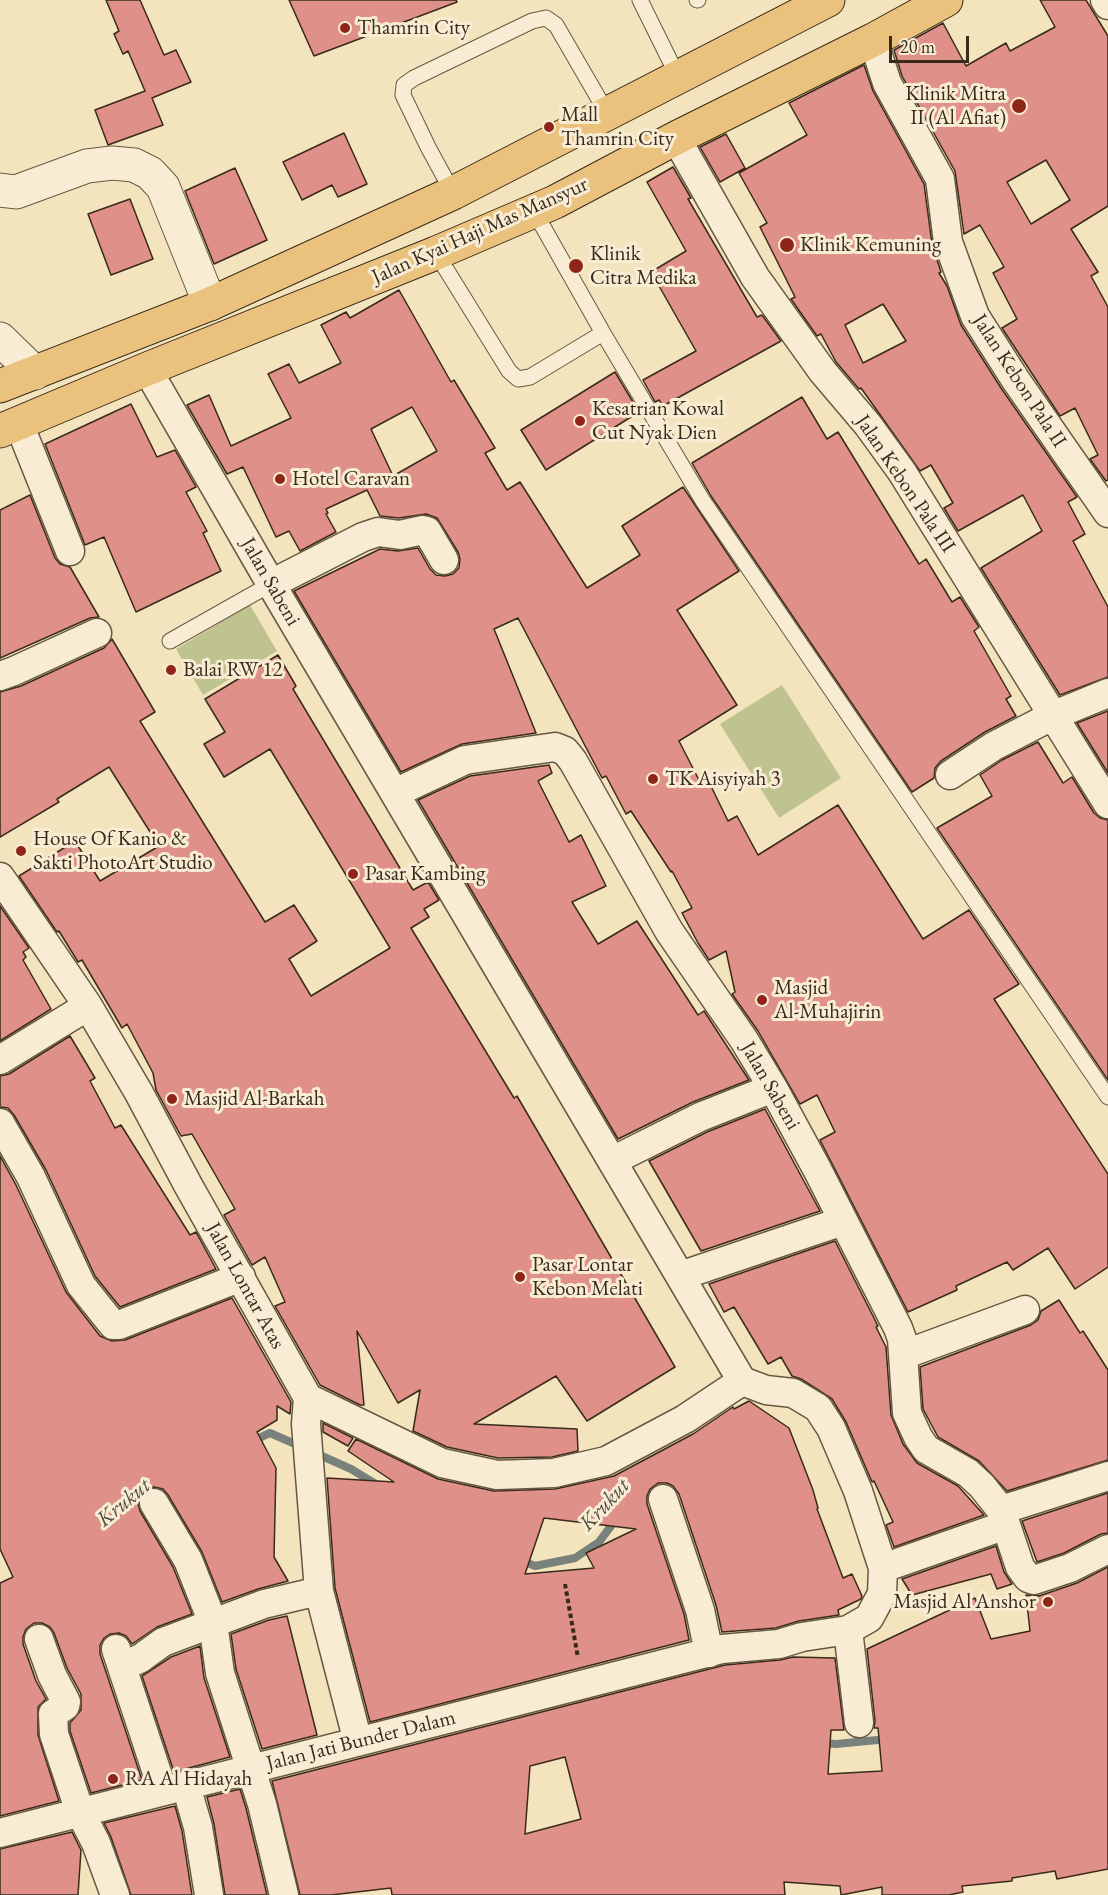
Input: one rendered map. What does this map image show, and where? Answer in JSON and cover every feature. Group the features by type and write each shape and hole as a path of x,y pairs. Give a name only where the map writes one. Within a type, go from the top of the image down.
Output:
{"main road":[{"path":"0,386 210,304 445,179 607,113 828,0"},
{"name":"Jalan Kyai Haji Mas Mansyur","path":"9,428 147,369 436,253 534,211 873,40 946,0"}],"street":[{"path":"1105,0 1108,5"},
{"name":"Jalan Kebon Pala II","path":"873,40 887,83 940,179 948,242 975,316 1015,379 1108,513"},
{"name":"Jalan Kebon Pala III","path":"676,138 755,277 823,372 868,425 902,472 1108,804"},
{"path":"0,190 16,192 87,166 112,163 134,165 150,173 163,187 210,304"},
{"path":"0,339 35,373"},
{"name":"Jalan Sabeni","path":"147,369 271,584 742,1381"},
{"path":"9,428 70,551"},
{"path":"271,584 363,537 378,532 400,535 426,531 444,560"},
{"path":"0,676 97,633"},
{"path":"950,775 994,746 1052,716 1108,693"},
{"name":"Jalan Sabeni","path":"396,793 465,760 555,747 565,751 573,761 669,931 744,1040 773,1088 843,1221 898,1328 902,1339 907,1413 926,1449 968,1473 982,1486 1003,1517 1020,1567 1028,1578 1034,1580 1070,1568 1108,1549"},
{"name":"Jalan Lontar Atas","path":"0,877 87,1006 139,1093 241,1277 307,1411 319,1592 358,1742"},
{"path":"0,1060 87,1006"},
{"path":"612,1161 700,1117 773,1088"},
{"path":"0,1123 31,1177 81,1285 113,1325 119,1325 241,1277"},
{"path":"680,1275 843,1221"},
{"path":"903,1355 1025,1310"},
{"path":"307,1411 442,1463 497,1475 554,1473 606,1461 685,1419 742,1381 766,1390 793,1393 818,1408 831,1428 858,1491 883,1568 882,1594 869,1618 848,1630 859,1723"},
{"path":"883,1568 1108,1476"},
{"path":"663,1499 716,1651"},
{"path":"154,1503 188,1560 213,1623 220,1673 262,1804 284,1895"},
{"path":"209,1895 198,1827 150,1747 119,1658 141,1658 163,1642 264,1604 319,1592"},
{"name":"Jalan Jati Bunder Dalam","path":"0,1833 716,1651 779,1644 802,1637 848,1630"},
{"path":"39,1639 52,1676 66,1702 65,1706 53,1714 54,1734 80,1812 96,1844 115,1895"}],"lane":[{"path":"640,0 678,77"},
{"path":"445,179 403,95 404,84 532,21 546,18 556,25 607,113"},
{"path":"534,211 603,333 703,501 1108,1097"},
{"path":"436,253 509,371 518,379 530,377 603,333"},
{"path":"170,640 271,584"}],"path":[{"path":"565,1584 583,1685"}],"green space":[{"path":"250,605 277,651 203,695 176,649"},
{"path":"782,685 841,778 779,818 720,724"}],"building":[{"path":"106,0 140,0 164,55 176,50 191,82 152,98 163,125 108,145 95,110 145,91 128,51 123,54 114,34 119,31"},
{"name":"Thamrin City","path":"289,0 456,0 457,2 314,56"},
{"path":"1040,0 1086,0 1108,36 1108,206 1071,229 1098,272 1091,276 1108,307 1108,480 1106,481 1090,459 1098,455 1075,408 1060,416 1002,328 1017,319 993,273 1004,267 980,225 964,234 955,171 902,76 894,50 943,23 966,66 1006,43 1010,51 1055,27","holes":["1046,160 1070,200 1031,224 1007,182"]},
{"path":"864,65 873,91 924,184 932,244 941,272 939,273 947,286 961,325 1001,388 1077,497 1068,502 1085,534 1073,541 1108,607 1108,677 1060,695 981,568 1042,531 1023,495 958,531 944,508 953,503 931,465 920,471 861,388 859,389 836,362 821,334 817,336 791,299 795,297 760,227 767,223 739,173 807,135 789,103","holes":["883,304 906,341 863,363 845,325"]},
{"path":"344,133 367,184 338,197 332,185 302,200 283,162"},
{"path":"726,134 745,168 720,182 700,147"},
{"path":"673,167 691,198 688,199 757,317 762,315 781,341 663,406 659,400 655,402 643,380 696,351 651,272 686,251 647,182"},
{"path":"235,168 267,240 214,264 185,191"},
{"path":"130,199 153,259 111,275 88,214"},
{"path":"399,290 451,382 454,380 495,448 485,453 507,490 520,482 587,588 640,555 622,526 683,487 739,571 677,610 737,705 679,741 699,780 706,776 728,821 737,816 758,855 838,805 923,939 969,910 1019,984 994,999 1108,1174 1108,1267 1075,1289 1048,1248 1013,1270 1007,1262 956,1286 957,1290 908,1312 820,1140 835,1132 817,1095 800,1104 758,1031 732,994 735,992 726,951 709,960 698,943 682,913 692,908 672,871 631,811 626,814 606,776 602,778 518,618 494,629 536,733 462,744 401,772 294,591 380,549 398,551 418,548 430,569 436,575 445,576 453,574 459,568 458,552 437,518 426,514 399,518 380,516 367,490 326,509 328,513 326,514 336,532 300,551 289,531 276,537 243,467 227,474 187,405 209,395 231,446 291,418 268,374 289,364 299,383 341,363 321,325 346,312 350,318","holes":["412,407 437,451 393,476 371,429"]},
{"name":"Kesatrian Kowal Cut Nyak Dien","path":"615,372 639,412 546,470 521,430"},
{"path":"802,397 827,439 838,432 919,564 926,559 952,602 960,597 979,627 974,631 1011,696 1006,699 1016,716 985,732 941,761 935,768 934,778 912,792 711,496 692,463"},
{"path":"131,404 157,457 175,450 196,487 186,492 207,531 203,533 221,571 136,612 104,537 85,545 45,444"},
{"path":"30,495 55,558 60,564 70,567 99,617 90,618 0,658 0,510"},
{"path":"112,639 155,712 140,721 265,922 294,905 317,941 289,959 311,996 390,948 270,749 224,777 204,744 225,732 205,699 278,655 296,686 293,689 413,890 428,882 439,900 424,909 429,917 411,928 514,1098 517,1096 675,1367 587,1421 556,1376 474,1424 577,1429 578,1451 552,1457 498,1458 447,1447 413,1431 420,1390 398,1403 357,1331 364,1405 320,1385 275,1306 285,1302 265,1257 252,1265 224,1215 235,1209 192,1134 181,1136 156,1090 153,1073 127,1024 122,1028 82,960 78,962 59,931 57,932 19,876 75,841 100,881 159,846 109,767 57,799 59,802 0,837 0,692 21,686 104,648"},
{"path":"1108,711 1108,773 1077,723"},
{"path":"1038,742 1063,783 1072,777 1094,813 1108,820 1108,1080 937,828 992,796 980,775 1002,760"},
{"path":"549,765 552,773 538,781 569,842 581,835 606,886 572,902 598,944 637,921 698,1015 704,1011 749,1080 693,1102 618,1139 418,800 470,776"},
{"path":"0,906 29,948 23,952 26,957 23,960 51,1009 0,1041"},
{"path":"70,1036 95,1078 90,1081 115,1128 121,1125 190,1235 196,1232 216,1269 120,1307 95,1276 46,1170 14,1115 8,1108 0,1107 0,1076 9,1074"},
{"path":"765,1109 820,1211 701,1251 649,1161 707,1132"},
{"path":"0,1156 66,1292 100,1336 112,1341 125,1340 232,1298 291,1402 290,1414 277,1406 277,1420 257,1432 276,1468 274,1557 288,1581 222,1602 202,1552 168,1495 163,1489 154,1487 145,1489 139,1496 140,1511 173,1567 192,1614 157,1627 132,1644 126,1636 119,1633 110,1634 100,1645 100,1654 142,1780 91,1793 70,1731 70,1723 81,1710 81,1694 67,1668 54,1633 50,1627 42,1623 34,1623 26,1629 23,1644 36,1681 46,1699 38,1707 38,1735 59,1801 0,1816 0,1583 13,1577 0,1549"},
{"path":"835,1241 878,1326 876,1327 886,1347 891,1415 903,1444 917,1463 958,1486 984,1515 894,1547 886,1525 893,1522 874,1481 872,1482 846,1422 832,1399 801,1379 792,1376 781,1357 768,1364 734,1307 724,1312 709,1284"},
{"path":"1059,1300 1080,1333 1083,1331 1108,1370 1108,1460 1007,1491 979,1461 938,1437 923,1409 920,1367 1031,1325 1038,1320 1041,1311"},
{"path":"749,1401 789,1428 843,1578 852,1574 862,1596 861,1599 838,1610 839,1615 799,1621 776,1628 722,1632 716,1605 679,1494 673,1486 658,1483 650,1489 647,1504 684,1614 689,1640 370,1722 335,1588 327,1478 394,1482 348,1451 356,1439 438,1479 494,1491 555,1489 614,1476 693,1434 733,1407 734,1409","holes":["544,1518 636,1529 586,1553 594,1568 525,1574"]},
{"path":"323,1423 353,1438 348,1446 323,1432"},
{"path":"1108,1493 1108,1533 1101,1534 1064,1553 1037,1562 1022,1521"},
{"path":"996,1546 1004,1572 1012,1584 997,1589 991,1574 912,1595 902,1579"},
{"path":"1108,1567 1108,1869 1057,1879 1055,1871 1012,1878 1012,1881 962,1886 963,1892 949,1895 882,1895 882,1887 841,1895 840,1886 784,1882 785,1895 392,1895 391,1888 331,1895 300,1895 272,1781 725,1665 793,1657 835,1658 844,1730 831,1730 828,1774 882,1771 878,1728 874,1728 867,1649 975,1598 991,1639 1030,1631 1026,1595 1039,1596 1077,1583","holes":["565,1757 581,1819 525,1834 530,1766"]},
{"path":"287,1616 317,1735 262,1749 236,1669 231,1634"},
{"path":"200,1646 204,1678 230,1757 174,1772 142,1676 171,1657"},
{"path":"240,1789 267,1895 225,1895 214,1824 207,1797"},
{"path":"175,1806 182,1831 192,1895 131,1895 104,1823"},
{"path":"72,1832 81,1850 78,1895 0,1895 0,1849"}],"waterway":[{"name":"Krukut","path":"250,1442 270,1433 302,1447"},
{"name":"Krukut","path":"313,1452 351,1469 379,1486"},
{"name":"Krukut","path":"520,1560 535,1566 575,1558 599,1542 617,1518"},
{"name":"Krukut","path":"820,1743 836,1744 888,1739"}],"place":[{"name":"Thamrin City","path":"345,28"},
{"name":"Klinik Mitra II (Al Afiat)","path":"1019,106"},
{"name":"Mall Thamrin City","path":"549,127"},
{"name":"Klinik Kemuning","path":"787,245"},
{"name":"Klinik Citra Medika","path":"576,266"},
{"name":"Kesatrian Kowal Cut Nyak Dien","path":"580,421"},
{"name":"Hotel Caravan","path":"280,479"},
{"name":"Balai RW 12","path":"171,670"},
{"name":"TK Aisyiyah 3","path":"653,779"},
{"name":"House Of Kanio & Sakti PhotoArt Studio","path":"21,851"},
{"name":"Pasar Kambing","path":"353,874"},
{"name":"Masjid Al-Muhajirin","path":"762,1000"},
{"name":"Masjid Al-Barkah","path":"172,1099"},
{"name":"Pasar Lontar Kebon Melati","path":"520,1277"},
{"name":"Masjid Al Anshor","path":"1048,1602"},
{"name":"RA Al Hidayah","path":"113,1779"}]}
